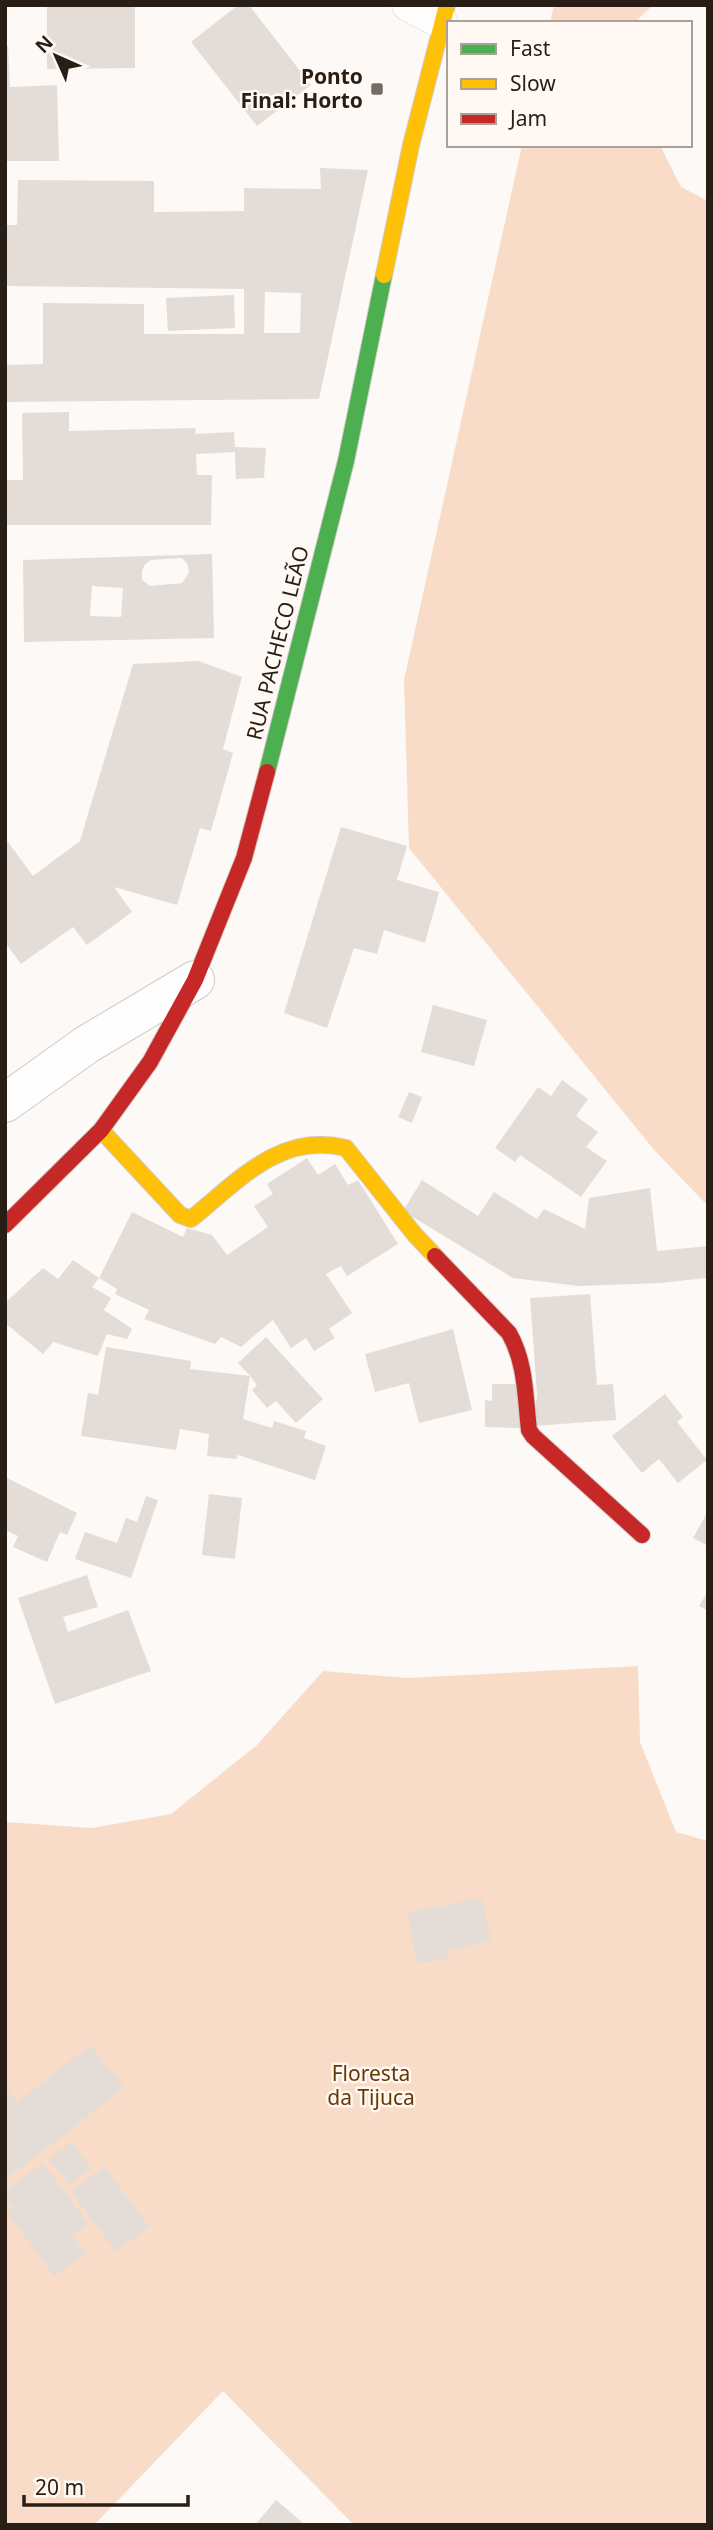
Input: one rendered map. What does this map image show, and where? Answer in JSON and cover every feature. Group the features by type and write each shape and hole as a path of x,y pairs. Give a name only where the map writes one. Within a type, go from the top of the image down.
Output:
{"street":[{"name":"RUA PACHECO LEÃO","path":"5,1225 101,1130 150,1062 195,980 244,858 346,461 411,145 445,14"},
{"path":"5,1103 86,1045 195,980"},
{"path":"101,1130 180,1215 191,1219 271,1156 283,1150 331,1143 346,1148 415,1235 517,1344 521,1356 528,1430 642,1535"}],"lane":[{"path":"408,5 445,14"}],"green space":[{"path":"554,5 653,5 636,21 550,21"},
{"path":"522,147 661,147 681,187 708,201 708,1206 655,1151 409,848 404,680"},
{"name":"Floresta da Tijuca","path":"638,1666 640,1742 676,1832 708,1841 708,2525 354,2525 223,2391 94,2525 5,2525 5,1822 92,1828 171,1814 257,1745 323,1671 407,1678"}],"building":[{"path":"47,5 135,5 135,68 47,69"},
{"path":"238,5 249,5 311,85 257,126 191,42"},
{"path":"5,46 8,46 10,87 57,85 59,161 5,161"},
{"path":"320,168 368,170 319,399 5,402 5,365 43,364 43,303 144,304 144,334 244,334 244,289 5,286 5,225 17,225 18,180 154,181 154,212 244,211 244,188 321,189","holes":["265,292 301,293 300,333 264,333"]},
{"path":"234,295 235,328 168,331 166,298"},
{"path":"69,412 69,431 196,428 195,434 234,432 235,447 266,448 264,478 236,479 235,452 196,454 197,475 212,475 211,525 5,525 5,480 23,480 22,413"},
{"path":"212,554 214,638 24,642 23,560","holes":["182,558 188,565 189,573 182,583 150,586 142,580 145,564 151,560","92,586 123,588 121,617 90,616"]},
{"path":"199,661 242,677 223,749 233,753 211,831 200,828 177,905 114,887 132,912 87,945 73,927 21,964 5,942 5,838 33,876 80,841 133,664"},
{"path":"341,827 407,846 397,880 439,892 425,943 384,930 377,954 354,948 327,1028 284,1013"},
{"path":"433,1005 487,1020 474,1066 421,1052"},
{"path":"562,1080 588,1099 576,1116 598,1132 586,1147 607,1161 581,1197 520,1155 515,1162 495,1148 538,1087 551,1096"},
{"path":"409,1092 422,1097 412,1123 398,1117"},
{"path":"307,1158 318,1175 335,1164 348,1185 358,1180 398,1244 347,1276 341,1266 326,1274 352,1313 329,1329 335,1338 314,1351 306,1338 291,1348 273,1320 241,1347 221,1337 215,1344 144,1319 149,1310 115,1294 117,1289 99,1278 132,1212 183,1237 187,1228 212,1235 227,1255 268,1227 254,1206 273,1194 267,1184"},
{"path":"422,1180 478,1216 494,1192 537,1219 544,1209 585,1229 589,1198 650,1188 657,1251 708,1246 706,1278 579,1286 513,1278 403,1211"},
{"path":"73,1260 99,1278 92,1287 111,1298 104,1310 132,1329 127,1339 107,1334 98,1356 53,1342 43,1354 5,1323 5,1303 43,1268 58,1279"},
{"path":"590,1294 597,1385 613,1384 616,1420 534,1426 537,1394 530,1298"},
{"path":"453,1329 472,1410 419,1423 409,1383 375,1392 365,1354"},
{"path":"266,1337 323,1399 296,1423 276,1401 267,1408 252,1390 257,1385 238,1363"},
{"path":"106,1347 191,1361 190,1369 250,1376 243,1419 272,1428 274,1421 306,1431 304,1438 326,1446 315,1480 238,1455 236,1459 207,1456 209,1434 180,1429 176,1450 81,1436 88,1393 98,1395"},
{"path":"492,1384 520,1384 520,1428 485,1427 485,1400 492,1401"},
{"path":"665,1394 683,1417 677,1422 707,1460 678,1483 659,1459 642,1473 612,1436"},
{"path":"5,1477 77,1513 67,1535 60,1532 47,1562 13,1547 18,1536 5,1530"},
{"path":"209,1494 242,1498 235,1559 202,1555"},
{"path":"146,1496 158,1500 131,1578 75,1559 85,1532 117,1543 126,1518 137,1522"},
{"path":"708,1511 708,1546 693,1538"},
{"path":"87,1575 98,1607 63,1617 68,1632 128,1610 151,1671 55,1704 18,1598"},
{"path":"708,1591 708,1611 699,1606"},
{"path":"482,1898 491,1941 447,1950 449,1958 418,1964 407,1913"},
{"path":"91,2045 124,2088 5,2180 5,2087 17,2102"},
{"path":"72,2142 91,2168 69,2185 49,2159"},
{"path":"43,2163 88,2223 72,2235 86,2254 54,2276 7,2212 13,2208 5,2198 5,2191"},
{"path":"104,2167 149,2226 116,2252 71,2192"},
{"path":"276,2500 296,2517 305,2525 255,2525"}],"traffic: fast":[{"path":"267,772 346,461 384,275"}],"traffic: slow":[{"path":"384,275 411,145 447,5"},
{"path":"101,1130 180,1215 191,1219 243,1176 281,1153 301,1147 323,1145 346,1148 435,1256"}],"traffic: jam":[{"path":"5,1225 101,1130 150,1062 195,980 244,858 267,772"},
{"path":"435,1256 509,1333 515,1344 522,1368 529,1430 533,1436 642,1535"}],"place":[{"name":"Ponto Final: Horto","path":"377,89"}]}
